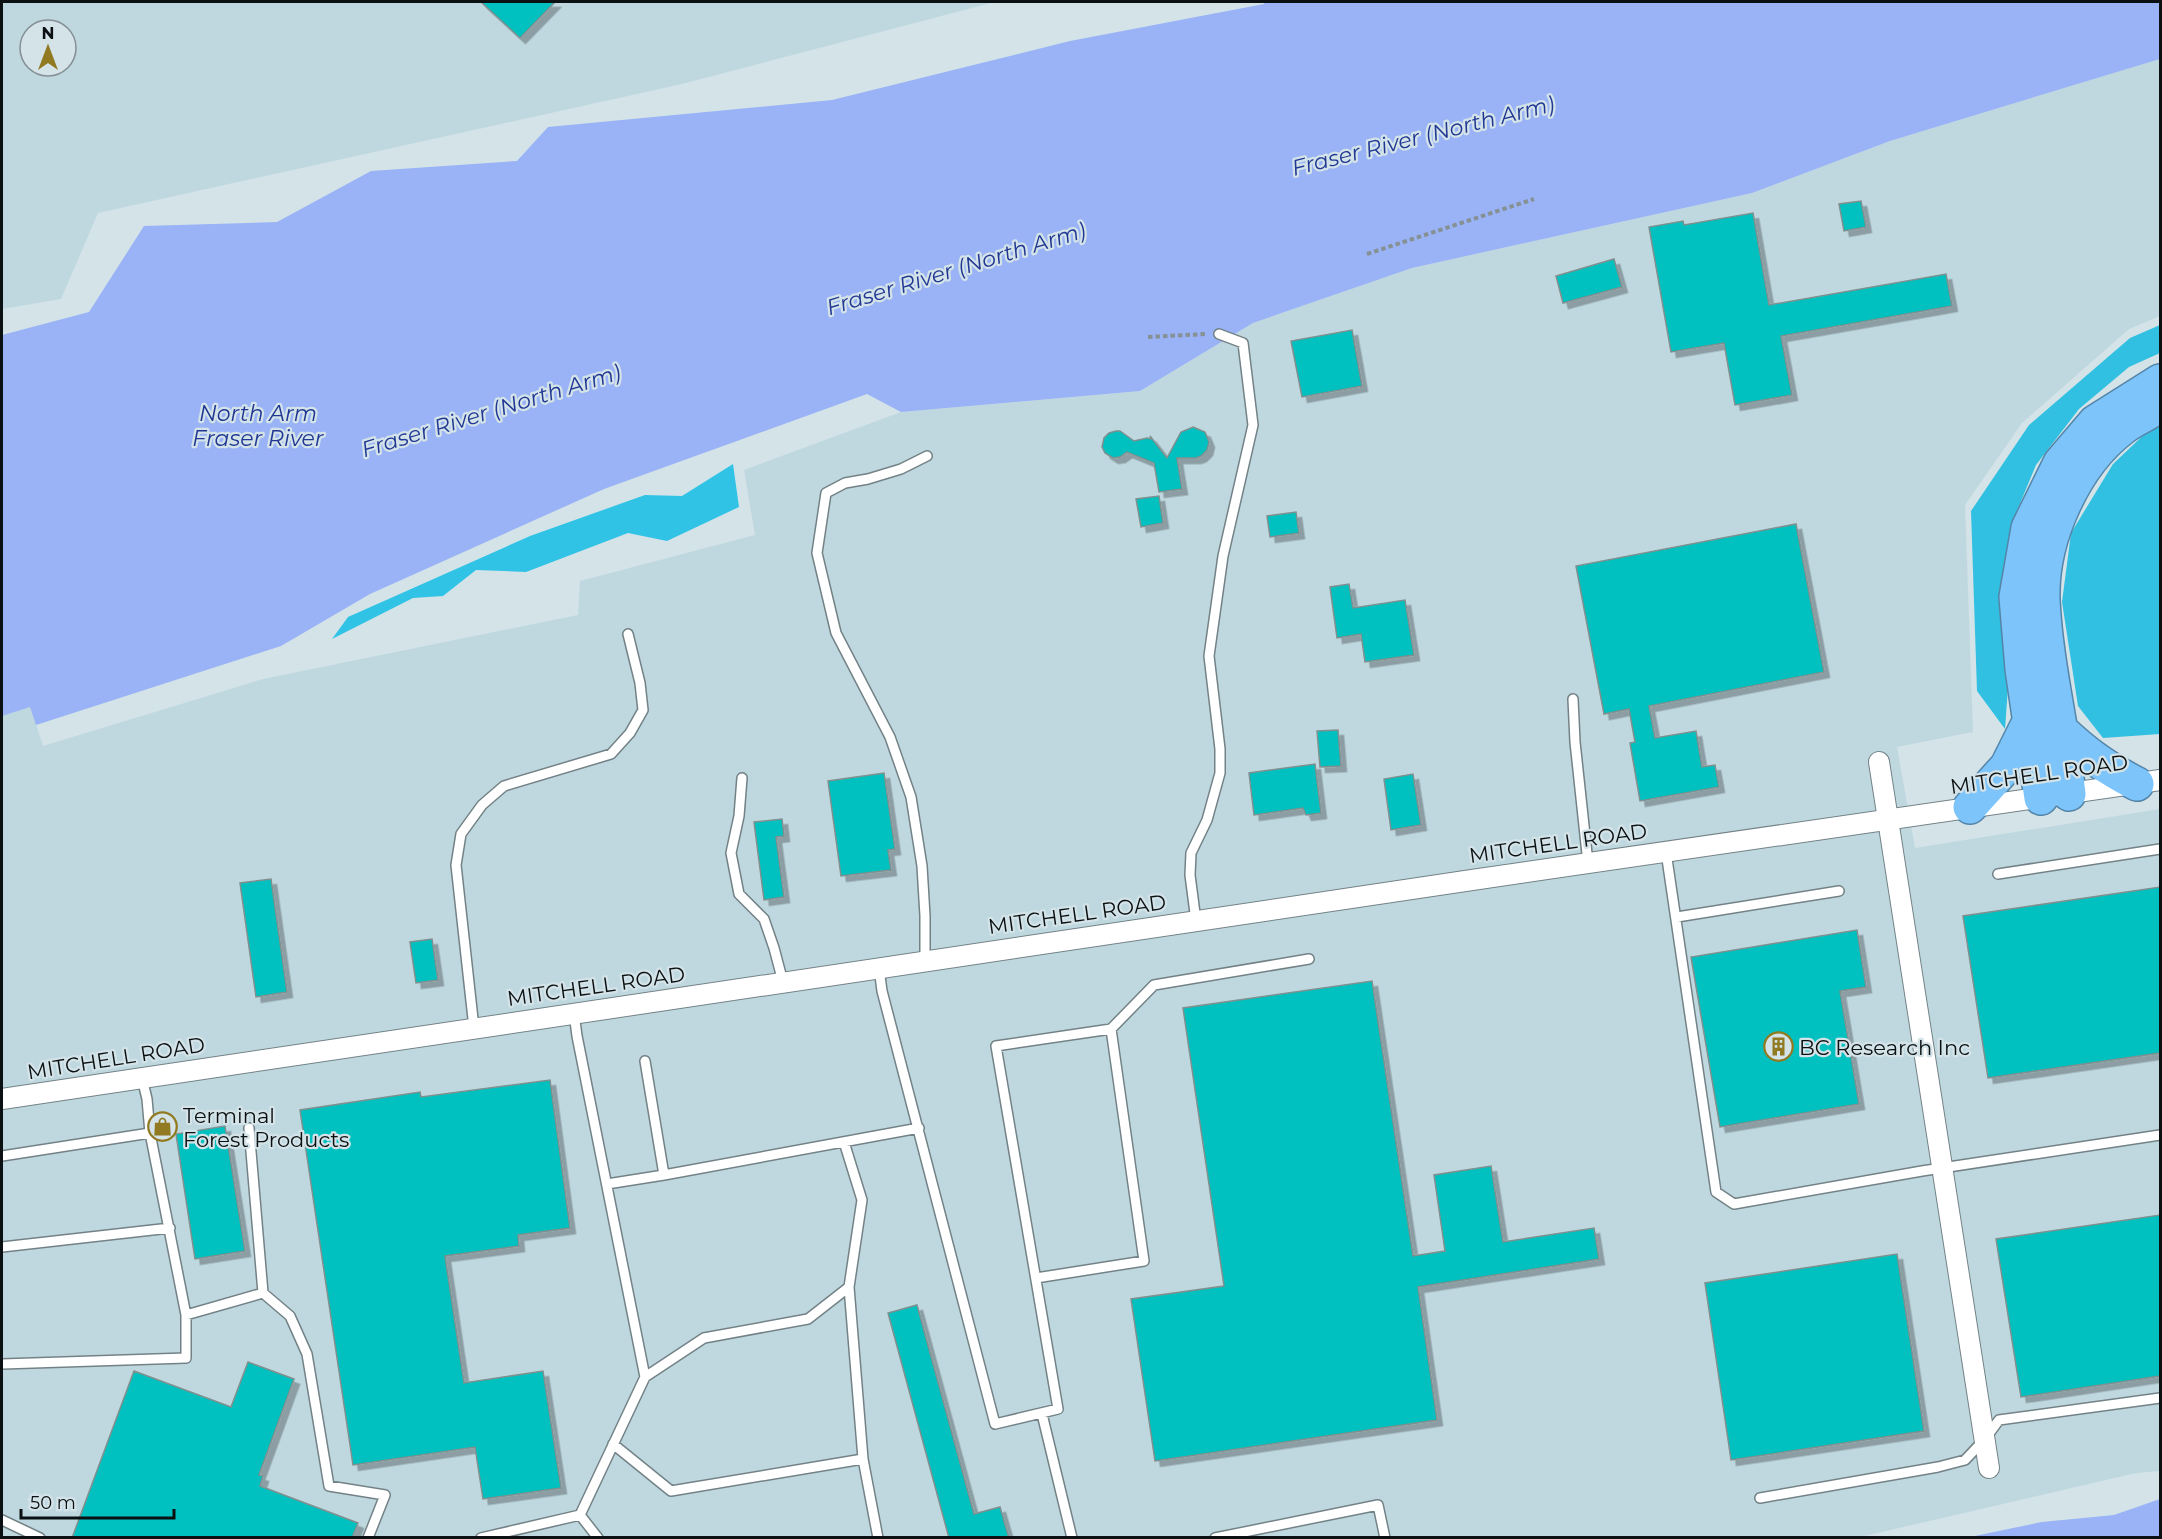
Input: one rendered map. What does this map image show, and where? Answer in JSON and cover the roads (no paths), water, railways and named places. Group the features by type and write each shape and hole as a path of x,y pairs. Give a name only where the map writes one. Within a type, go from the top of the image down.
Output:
{"highway":[{"path":"2149,782 2109,770 2045,726 2022,669 2016,597 2028,528 2060,463 2095,422 2160,381"},
{"path":"2055,796 2045,726 2049,665 2043,598 2045,568 2051,537 2069,495 2089,461 2123,428 2160,405"},
{"path":"1970,807 2045,726"}],"street":[{"path":"1879,762 1989,1468"},
{"name":"MITCHELL ROAD","path":"2,1099 1588,863 2149,782"}],"lane":[{"path":"1196,921 1190,875 1191,853 1207,820 1220,773 1220,749 1209,656 1223,556 1253,425 1243,343 1219,333"},
{"path":"925,962 925,916 921,866 911,797 890,737 836,633 817,554 826,493 845,483 901,469 927,456"},
{"path":"474,1028 456,865 461,834 482,805 504,786 611,754 630,733 643,710 640,683 628,634"},
{"path":"1573,699 1575,742 1588,863"},
{"path":"742,778 739,816 731,853 739,894 764,919 783,982"},
{"path":"1998,874 2160,849"},
{"path":"1666,852 1716,1192 1734,1204 1943,1168 2160,1135"},
{"path":"1677,917 1839,891"},
{"path":"879,968 882,991 996,1424 1058,1409 996,1046 1111,1029 1154,985 1308,959"},
{"path":"574,1013 645,1377"},
{"path":"1036,1278 1144,1261 1111,1029"},
{"path":"645,1061 664,1175"},
{"path":"2,1364 186,1358 186,1315 150,1132 147,1099 142,1078"},
{"path":"249,1128 263,1293 290,1316 307,1354 329,1486 385,1495 368,1538"},
{"path":"607,1184 919,1128"},
{"path":"2,1156 150,1132"},
{"path":"844,1142 862,1200 849,1287 863,1459 878,1538"},
{"path":"2,1247 170,1228"},
{"path":"580,1515 645,1377 704,1338 808,1319 849,1287"},
{"path":"186,1315 263,1293"},
{"path":"1760,1498 1938,1467 1965,1460 1999,1420 2160,1398"},
{"path":"1042,1414 1072,1538"},
{"path":"613,1444 671,1491 863,1459"},
{"path":"1215,1538 1378,1504 1385,1538"},
{"path":"481,1538 580,1515"},
{"path":"580,1515 598,1538"},
{"path":"2,1520 40,1538"}],"water":[{"name":"North Arm Fraser River","path":"1264,2 2160,2 2160,59 1890,141 1752,193 1412,268 1253,323 1140,391 901,412 867,394 604,489 370,594 281,646 36,725 30,707 2,716 2,335 89,312 144,226 277,222 371,171 517,161 548,127 832,100 1070,41 1264,4"},
{"path":"2160,1499 2160,1537 1970,1537 2042,1522 2114,1515"}],"place":[{"name":"BC Research Inc","path":"1778,1047"},
{"name":"Terminal Forest Products","path":"162,1127"}],"water label":[{"name":"Fraser River (North Arm)","path":"1423,136"},
{"name":"Fraser River (North Arm)","path":"956,269"},
{"name":"Fraser River (North Arm)","path":"491,411"}]}
